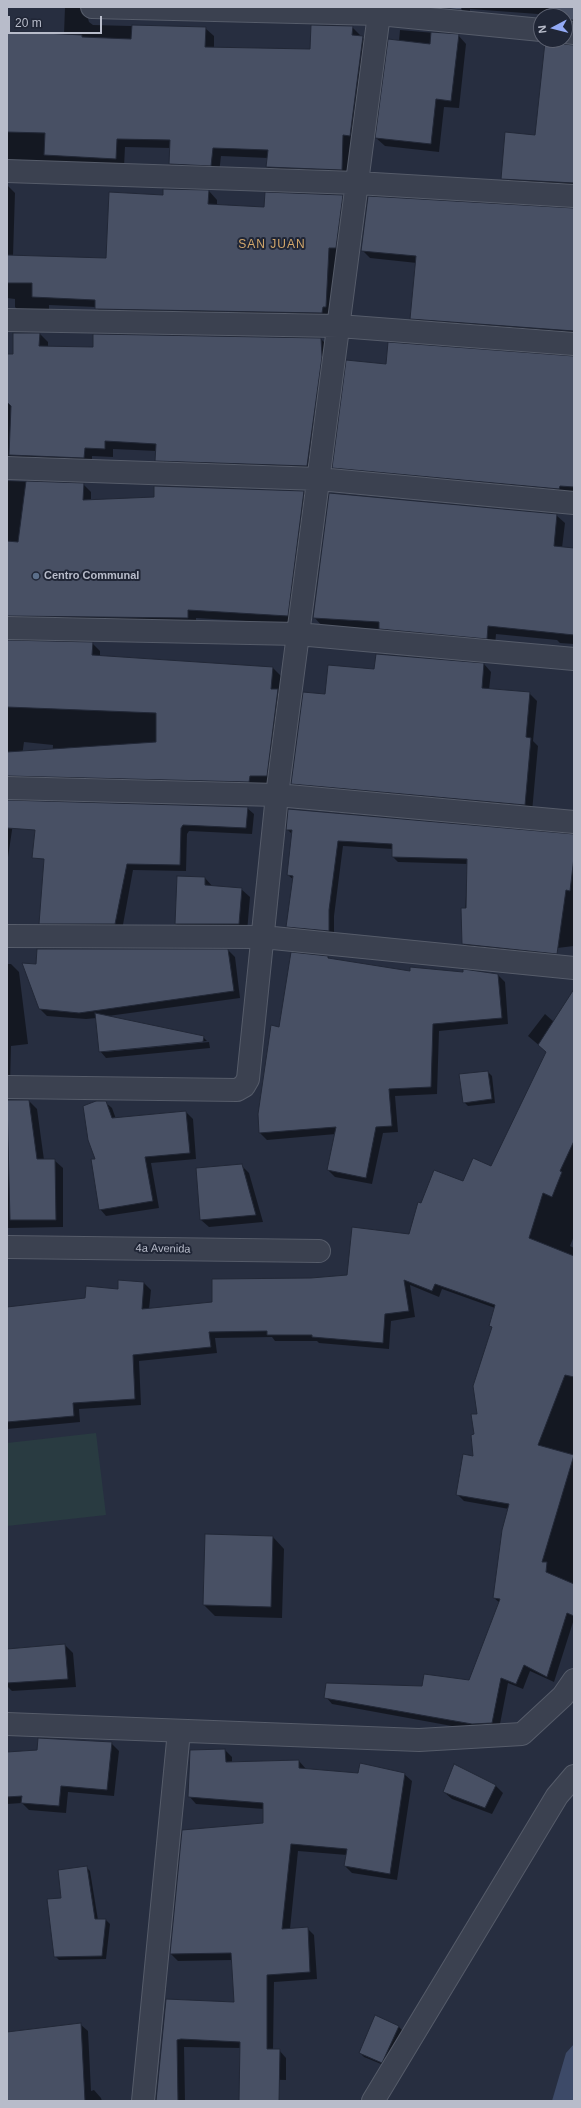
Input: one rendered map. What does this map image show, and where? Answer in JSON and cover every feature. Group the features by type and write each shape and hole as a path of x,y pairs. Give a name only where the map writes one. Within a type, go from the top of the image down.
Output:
{"street":[{"path":"92,7 379,10 533,29"},
{"path":"7,1087 237,1090 244,1086 248,1079 277,795 379,10"},
{"path":"7,171 357,183 574,196"},
{"path":"7,320 339,326 574,344"},
{"path":"7,468 318,479 574,503"},
{"path":"7,628 298,634 574,659"},
{"path":"7,788 277,795 574,822"},
{"path":"7,936 263,937 574,968"},
{"name":"4a Avenida","path":"7,1248 319,1252"},
{"path":"7,1724 419,1740 522,1734 563,1696 574,1680"},
{"path":"143,2101 179,1731"},
{"path":"373,2101 557,1796 574,1776"}],"shaded area":[{"path":"96,1433 106,1515 7,1526 7,1443"}],"water":[{"path":"574,2044 574,2101 552,2101 566,2053"}],"building":[{"path":"435,7 462,7 461,10"},
{"path":"574,7 574,20 573,8 549,8"},
{"path":"132,25 206,27 205,47 310,49 311,25 353,26 352,35 363,36 350,136 343,135 342,170 266,167 268,150 213,148 211,166 169,164 170,140 117,139 116,159 44,155 45,133 7,132 7,31 131,39"},
{"path":"431,32 459,34 451,101 436,99 431,144 375,138 388,39 430,44"},
{"path":"574,45 574,183 501,179 505,132 535,135 544,48 573,48"},
{"path":"163,189 209,190 208,204 264,207 265,192 343,195 336,248 329,248 326,307 323,307 322,313 95,309 95,300 32,297 32,283 7,283 7,255 106,258 109,192 163,195"},
{"path":"368,196 574,208 574,331 410,319 416,256 361,251"},
{"path":"13,333 40,333 39,346 93,347 93,334 321,338 322,357 307,466 155,461 156,444 105,441 105,449 85,448 84,458 9,455 11,406 7,402 7,354 13,354"},
{"path":"388,342 574,356 574,487 560,486 559,489 332,468 346,360 386,364"},
{"path":"26,481 84,483 83,500 154,497 154,486 304,491 288,616 188,610 188,618 7,616 7,541 18,542"},
{"path":"329,493 557,514 554,546 574,548 574,635 488,626 487,639 379,629 379,622 313,618"},
{"path":"7,640 93,642 92,655 273,667 271,689 278,689 267,776 250,776 249,782 7,776 7,752 156,742 156,713 7,707"},
{"path":"376,654 484,663 482,688 530,692 526,737 531,738 525,805 291,784 303,692 325,694 328,665 374,669"},
{"path":"7,800 248,807 246,828 183,825 181,828 180,865 127,864 115,924 39,924 44,859 32,858 35,830 7,828"},
{"path":"288,809 574,834 574,857 570,891 566,890 557,954 462,944 461,908 466,908 467,859 392,857 392,844 338,841 329,910 329,931 286,927 293,876 287,875 292,830 286,830"},
{"path":"177,876 205,877 205,885 242,888 239,924 175,924"},
{"path":"37,949 228,949 234,991 79,1013 39,1009 22,963 36,964"},
{"path":"291,952 328,956 328,958 410,971 410,967 463,972 463,969 498,974 502,1018 433,1024 431,1087 389,1089 392,1126 376,1127 366,1178 327,1170 336,1127 259,1133 258,1114 271,1025 279,1027"},
{"path":"574,989 574,1141 560,1171 562,1172 552,1197 543,1193 529,1238 574,1256 574,1377 565,1375 538,1445 574,1455 542,1562 547,1562 546,1572 574,1584 574,1616 567,1613 547,1677 524,1665 516,1684 501,1678 492,1723 472,1724 324,1698 326,1683 422,1686 424,1674 469,1680 500,1599 493,1598 502,1530 509,1504 456,1495 463,1454 473,1456 471,1435 474,1434 471,1414 477,1414 473,1386 492,1327 489,1326 495,1305 435,1284 432,1291 404,1280 409,1311 385,1314 383,1343 312,1337 312,1335 267,1335 267,1331 209,1332 211,1347 133,1355 135,1399 73,1403 74,1416 7,1422 7,1307 85,1298 86,1286 118,1289 118,1280 144,1282 142,1309 212,1302 212,1279 311,1278 347,1275 352,1227 409,1234 418,1202 421,1203 434,1170 463,1181 473,1158 491,1166 546,1052 538,1045"},
{"path":"95,1013 204,1036 203,1042 99,1052"},
{"path":"488,1071 492,1099 463,1103 459,1074"},
{"path":"7,1100 29,1100 37,1159 55,1159 56,1220 10,1220"},
{"path":"96,1101 106,1101 112,1118 186,1111 190,1153 145,1157 153,1201 99,1210 91,1159 95,1159 88,1140 83,1106"},
{"path":"242,1164 256,1215 200,1220 196,1168"},
{"path":"205,1534 273,1536 271,1607 203,1605"},
{"path":"65,1644 68,1679 7,1683 7,1649"},
{"path":"38,1738 112,1742 107,1790 61,1786 59,1806 21,1803 22,1796 7,1797 7,1752 37,1750"},
{"path":"225,1749 226,1762 299,1760 299,1768 358,1773 360,1763 405,1773 390,1874 344,1866 347,1849 291,1844 282,1929 308,1927 310,1972 267,1975 267,2049 280,2049 279,2101 239,2101 240,2042 181,2039 177,2040 178,2101 156,2101 166,1999 234,2002 231,1953 170,1954 182,1830 263,1823 263,1803 188,1797 190,1750"},
{"path":"454,1764 496,1785 485,1808 443,1792"},
{"path":"87,1866 95,1919 106,1919 102,1956 54,1957 47,1899 61,1898 58,1870"},
{"path":"375,2015 399,2026 382,2063 359,2053"},
{"path":"81,2023 85,2101 7,2101 7,2032"}],"place":[{"name":"Centro Communal","path":"36,576"}],"district":[{"name":"SAN JUAN","path":"272,245"}]}
